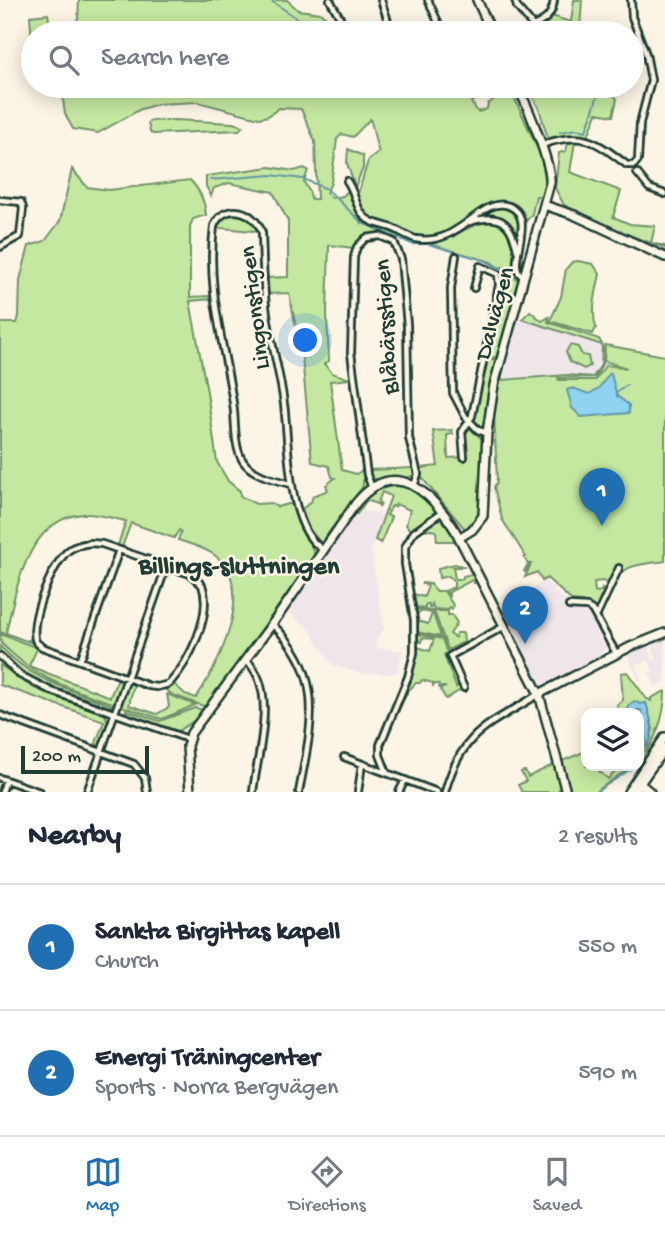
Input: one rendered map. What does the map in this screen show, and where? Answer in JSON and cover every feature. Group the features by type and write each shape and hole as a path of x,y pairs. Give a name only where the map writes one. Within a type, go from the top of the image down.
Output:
{"street":[{"path":"330,0 341,21"},
{"path":"381,0 387,21"},
{"path":"428,0 438,21"},
{"path":"477,0 487,21"},
{"path":"515,0 517,7 529,21"},
{"path":"542,21 552,12 554,0"},
{"path":"631,0 634,21"},
{"path":"542,145 571,138 587,140 607,148 627,165 634,165 638,160 640,123 651,80 644,49"},
{"name":"Dalvägen","path":"459,538 472,530 483,516 486,433 497,370 551,177 542,145 520,98"},
{"path":"637,173 649,188 665,194"},
{"path":"347,181 354,190 364,217 415,239 446,237 492,205 505,204 513,208 520,218 521,226 517,272 524,277"},
{"path":"0,200 21,202 23,208 20,236 0,247"},
{"path":"544,205 574,215 665,257"},
{"name":"Lingonstigen","path":"291,484 252,470 239,452 213,290 214,226 219,218 229,212 238,211 251,215 259,224 262,233 266,307 284,401 291,484 300,516 316,545 324,550"},
{"path":"468,223 490,218 502,221 512,231 518,254"},
{"name":"Blåbärsstigen","path":"372,488 367,475 350,330 356,251 366,238 375,236 394,242 401,258 407,325 409,438 418,474 414,486"},
{"name":"Dalvägen","path":"456,256 451,288 452,389 460,410 478,430 486,433"},
{"name":"Dalvägen","path":"464,457 462,432 472,416 499,285 498,274 480,267 474,288"},
{"path":"190,792 188,739 356,503 372,488 396,482 414,486 430,495 459,538 502,627 539,694 566,792"},
{"path":"387,773 380,755 380,745 408,677 414,653 414,612 405,551 414,532 443,511"},
{"path":"102,544 166,567 190,575 202,585 205,600 198,634 184,664 169,684 149,686 42,647 36,642 34,629 43,596 60,559 68,551 75,547 102,544"},
{"path":"80,661 119,550"},
{"path":"87,792 166,567"},
{"path":"597,615 619,568"},
{"path":"569,606 587,607 597,615 617,654"},
{"path":"272,624 295,649 310,690 312,723 299,792"},
{"path":"464,688 450,656 502,627"},
{"path":"445,792 454,764 472,738 493,720 617,654 665,633"},
{"path":"0,656 20,675 36,684 188,739"},
{"path":"246,660 258,673 264,700 253,792"},
{"path":"0,715 127,760 140,769 145,778 147,792"},
{"path":"649,791 636,792 665,737"},
{"path":"628,792 665,748"},
{"path":"344,757 437,792"},
{"path":"358,792 362,764"},
{"path":"647,771 649,791"},
{"path":"0,778 40,792"},
{"path":"2,792 6,780"},
{"path":"399,792 405,780"},
{"path":"641,781 649,791"}],"shaded area":[{"path":"523,320 602,345 601,365 593,377 567,375 502,381 516,323"},
{"path":"361,510 383,514 371,549 384,628 375,641 378,648 403,651 397,672 389,674 366,675 332,665 310,630 287,611 334,542"},
{"path":"545,581 554,589 553,592 589,616 606,648 591,664 545,685 538,682 501,609 504,607 502,604"},
{"path":"665,638 665,683 653,687 649,673 653,671 648,661 636,665 642,680 639,681 628,656 644,645 649,647 653,660 656,660 651,642"}],"green space":[{"path":"79,0 287,0 298,10 320,13 333,21 77,21"},
{"path":"574,0 582,0 581,21 571,21"},
{"path":"48,14 49,21 30,21 30,16"},
{"path":"552,16 568,21 546,21"},
{"path":"63,98 478,98 471,102 478,112 487,109 488,104 495,98 514,98 547,169 541,197 536,196 532,214 527,220 521,217 512,205 501,203 482,209 443,235 431,238 413,236 379,223 363,212 357,197 368,161 379,152 370,119 353,137 342,134 337,139 331,183 326,193 332,198 343,196 348,191 353,192 364,217 401,234 395,241 386,235 370,235 353,248 329,245 329,361 324,364 332,373 350,379 330,381 342,470 356,474 363,470 363,486 321,543 309,529 302,509 311,502 313,496 328,490 326,485 335,478 332,477 329,466 312,462 302,357 289,293 267,294 266,278 288,277 288,221 273,192 229,183 214,188 211,196 206,186 206,176 270,167 294,171 304,168 308,170 304,182 311,199 317,199 315,141 301,109 279,108 268,116 259,118 198,102 158,104 141,109 98,133 73,129 65,114"},
{"path":"533,98 617,99 613,116 597,113 588,136 548,139 539,108"},
{"path":"150,121 233,123 243,126 239,130 150,132"},
{"path":"575,142 570,172 621,191 613,217 630,224 655,226 651,243 564,205 555,188 559,153 566,151 568,143"},
{"path":"348,149 363,156 363,168 355,187 347,163"},
{"path":"72,169 87,187 109,190 190,180 201,196 206,215 193,219 190,226 190,297 210,296 211,299 190,301 217,462 228,481 240,491 240,496 256,504 271,503 277,507 293,503 315,555 206,707 166,690 174,684 185,694 196,698 224,645 234,604 233,585 226,568 213,554 178,540 181,532 179,530 174,538 131,523 122,547 118,545 126,521 83,514 64,519 49,529 27,559 14,597 6,633 25,641 0,632 0,323 17,323 20,280 29,246 45,241 60,221"},
{"path":"504,206 515,214 520,224 518,249 513,232 505,222 493,217 475,219 490,208"},
{"path":"235,213 248,216 259,231 216,228 223,218"},
{"path":"488,219 504,226 512,237 515,251 512,268 498,267 491,262 433,245 431,241 445,239"},
{"path":"572,262 593,264 600,274 594,308 596,328 593,334 550,321 561,297 566,269"},
{"path":"500,273 512,275 519,281 496,358 485,355 502,279"},
{"path":"530,311 542,321 549,317 548,322 599,339 602,344 603,349 601,365 602,345 522,319"},
{"path":"570,345 578,347 582,355 588,356 590,366 584,369 570,362 566,352"},
{"path":"605,345 665,356 665,561 628,569 608,585 603,581 594,582 595,592 602,589 606,593 597,610 582,602 572,601 547,578 542,581 537,572 525,577 531,564 526,573 526,557 502,519 494,487 497,482 494,412 501,373 502,380 567,375 593,377 601,365 595,377 558,378 595,380 606,365 627,368 604,361"},
{"path":"485,356 495,360 481,427 474,421 474,413"},
{"path":"468,427 482,439 480,510 476,519 465,529 422,478 420,468 438,466 433,431 452,430 453,434 447,435 448,458 466,457 464,432"},
{"path":"413,468 414,475 387,479 371,478 369,470"},
{"path":"395,486 419,493 437,511 411,531 406,525 410,510 396,504 395,507 392,506 387,515 391,517 381,543 375,540 391,496 382,492 379,508 379,505 367,500 357,514 354,514 371,495"},
{"path":"442,517 456,541 437,541 436,531 422,529"},
{"path":"455,564 465,567 453,567 455,579 463,579 463,576 473,574 477,582 472,580 449,592 449,595 445,591 454,587 454,582 449,576 439,578 438,568"},
{"path":"421,583 431,584 436,591 444,591 453,605 452,609 434,609 432,604 431,608 429,604 426,604 425,608 416,607 413,594 424,597 428,586"},
{"path":"416,609 432,611 441,637 417,632 417,621 428,624 432,613 420,611 417,615"},
{"path":"434,611 448,611 448,615 452,615 457,623 450,634 455,638 457,633 463,633 464,642 448,650"},
{"path":"0,634 37,649 29,666 110,697 118,678 122,684 115,704 41,675 15,656 1,643"},
{"path":"417,634 442,639 447,653 444,655 456,687 460,685 462,689 446,699 440,689 446,687 439,687 439,684 433,686 433,683 422,680 408,691 397,714 411,681 418,647 430,651 434,639 422,638 419,642"},
{"path":"0,646 25,668 39,676 114,706 106,707 37,680 12,664 0,652"},
{"path":"0,665 34,688 104,713 108,721 100,745 95,746 104,721 0,685"},
{"path":"627,672 651,701 651,698 665,691 658,730 644,756 653,729 646,703 617,708 623,700 621,673"},
{"path":"134,684 129,705 157,714 169,707 167,694 195,705 162,719 121,706 127,686"},
{"path":"195,708 204,710 198,718 178,731 125,714 126,710 160,721"},
{"path":"581,753 581,771 599,771 608,779 616,771 625,771 595,792 571,792 562,761"},
{"path":"555,764 560,786 558,792 522,792 518,785 526,781 521,772 525,771 528,777"}],"water":[{"path":"609,374 617,396 629,405 629,413 581,417 572,408 567,390 573,388 589,394 599,388"},
{"path":"635,701 646,703 652,731 646,747 644,708 628,708"}],"waterway":[{"path":"270,0 298,19 309,20"},
{"path":"560,132 576,129 586,131 597,98"},
{"path":"210,180 271,175 303,179 327,189 362,223 412,244 428,244 510,270"},
{"path":"616,393 627,385"},
{"path":"596,792 628,771"}],"place":[{"name":"Sankta Birgittas kapell","path":"602,526"},
{"name":"Energi Träningcenter","path":"525,644"}],"district":[{"name":"Billings-sluttningen","path":"239,564"}]}
